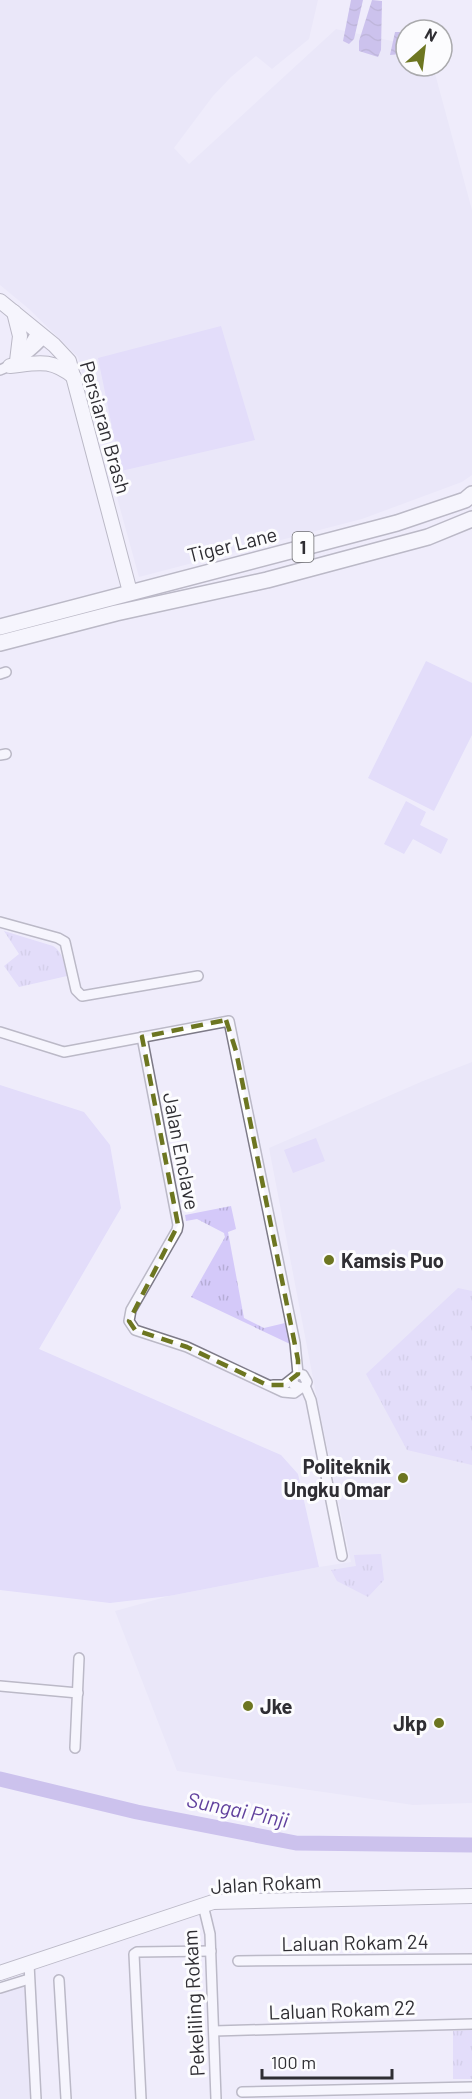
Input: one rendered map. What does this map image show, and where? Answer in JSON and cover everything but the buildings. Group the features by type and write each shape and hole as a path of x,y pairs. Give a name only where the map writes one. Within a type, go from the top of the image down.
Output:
{"main road":[{"name":"Persiaran Brash","path":"0,301 41,334 69,361 130,592"},
{"path":"14,312 20,336 12,363 48,362 57,365 74,377"},
{"name":"Tiger Lane","path":"0,627 397,523 470,497"},
{"name":"1","path":"0,643 116,613 260,581 429,537 472,519"},
{"path":"429,537 472,528"},
{"name":"Jalan Rokam","path":"0,1973 203,1905 235,1902 472,1896"}],"street":[{"path":"12,363 41,334"},
{"path":"0,922 65,942 76,990 82,996 198,976"},
{"path":"0,1032 64,1052 229,1021 298,1360 295,1377"},
{"name":"Jalan Enclave","path":"142,1038 178,1225 130,1310 129,1321 135,1330 187,1347 288,1394 303,1387"},
{"path":"267,1385 284,1385 295,1377 303,1375 307,1379 303,1387 311,1400 342,1556"},
{"path":"75,1748 79,1658"},
{"path":"0,1686 78,1693"},
{"name":"Pekeliling Rokam","path":"203,1905 210,1934 216,2099"},
{"path":"141,2099 134,1954 137,1952 211,1951"},
{"name":"Laluan Rokam 24","path":"238,1961 472,1959"},
{"path":"29,1964 36,2099"},
{"path":"0,1988 29,1979"},
{"path":"59,1980 66,2099"},
{"name":"Laluan Rokam 22","path":"214,2031 472,2024"},
{"path":"242,2092 472,2086"}],"highlighted area":[{"path":"226,1020 236,1051 298,1360 298,1374 284,1385 267,1385 187,1347 135,1330 129,1321 178,1225 142,1037"}],"shaded area":[{"path":"0,0 318,0 309,39 272,69 256,56 213,96 174,148 189,164 336,29 394,41 394,78 436,78 472,210 472,475 462,482 362,519 139,577 78,357 29,309 0,285"},
{"name":"Politeknik Ungku Omar","path":"472,1062 472,1803 413,1805 177,1771 115,1611 169,1596 351,1562 269,1148"},
{"path":"29,1979 37,2099 0,2099 0,1987"}],"green space":[{"path":"221,326 255,440 121,471 98,358"},
{"path":"426,661 472,683 472,735 434,811 368,778"},
{"path":"406,801 426,812 420,825 448,839 441,854 413,839 404,854 384,844"},
{"path":"4,931 53,946 61,956 67,976 19,987 4,966 19,954"},
{"path":"0,1085 84,1112 110,1145 121,1208 39,1349 281,1455 298,1474 319,1567 169,1596 110,1603 0,1590"},
{"path":"316,1138 325,1161 293,1173 284,1150"},
{"path":"231,1206 236,1229 228,1232 244,1318 264,1328 285,1323 290,1344 191,1297 225,1237 224,1233 197,1219 186,1221 185,1215"},
{"path":"458,1288 472,1291 472,1465 407,1450 366,1374"},
{"path":"381,1554 384,1580 368,1597 337,1581 331,1570 356,1566 354,1555"},
{"path":"472,2030 472,2079 453,2079 453,2031"}],"water":[{"path":"351,0 363,0 354,39 349,44 343,41"},
{"path":"372,0 382,1 381,50 378,57 359,51 359,41"},
{"path":"394,37 394,55 390,55"}],"waterway":[{"name":"Sungai Pinji","path":"0,1779 137,1812 296,1843 472,1845"}],"place":[{"name":"Kamsis Puo","path":"329,1260"},
{"name":"Politeknik Ungku Omar","path":"403,1478"},
{"name":"Jke","path":"248,1706"},
{"name":"Jkp","path":"439,1723"}]}
